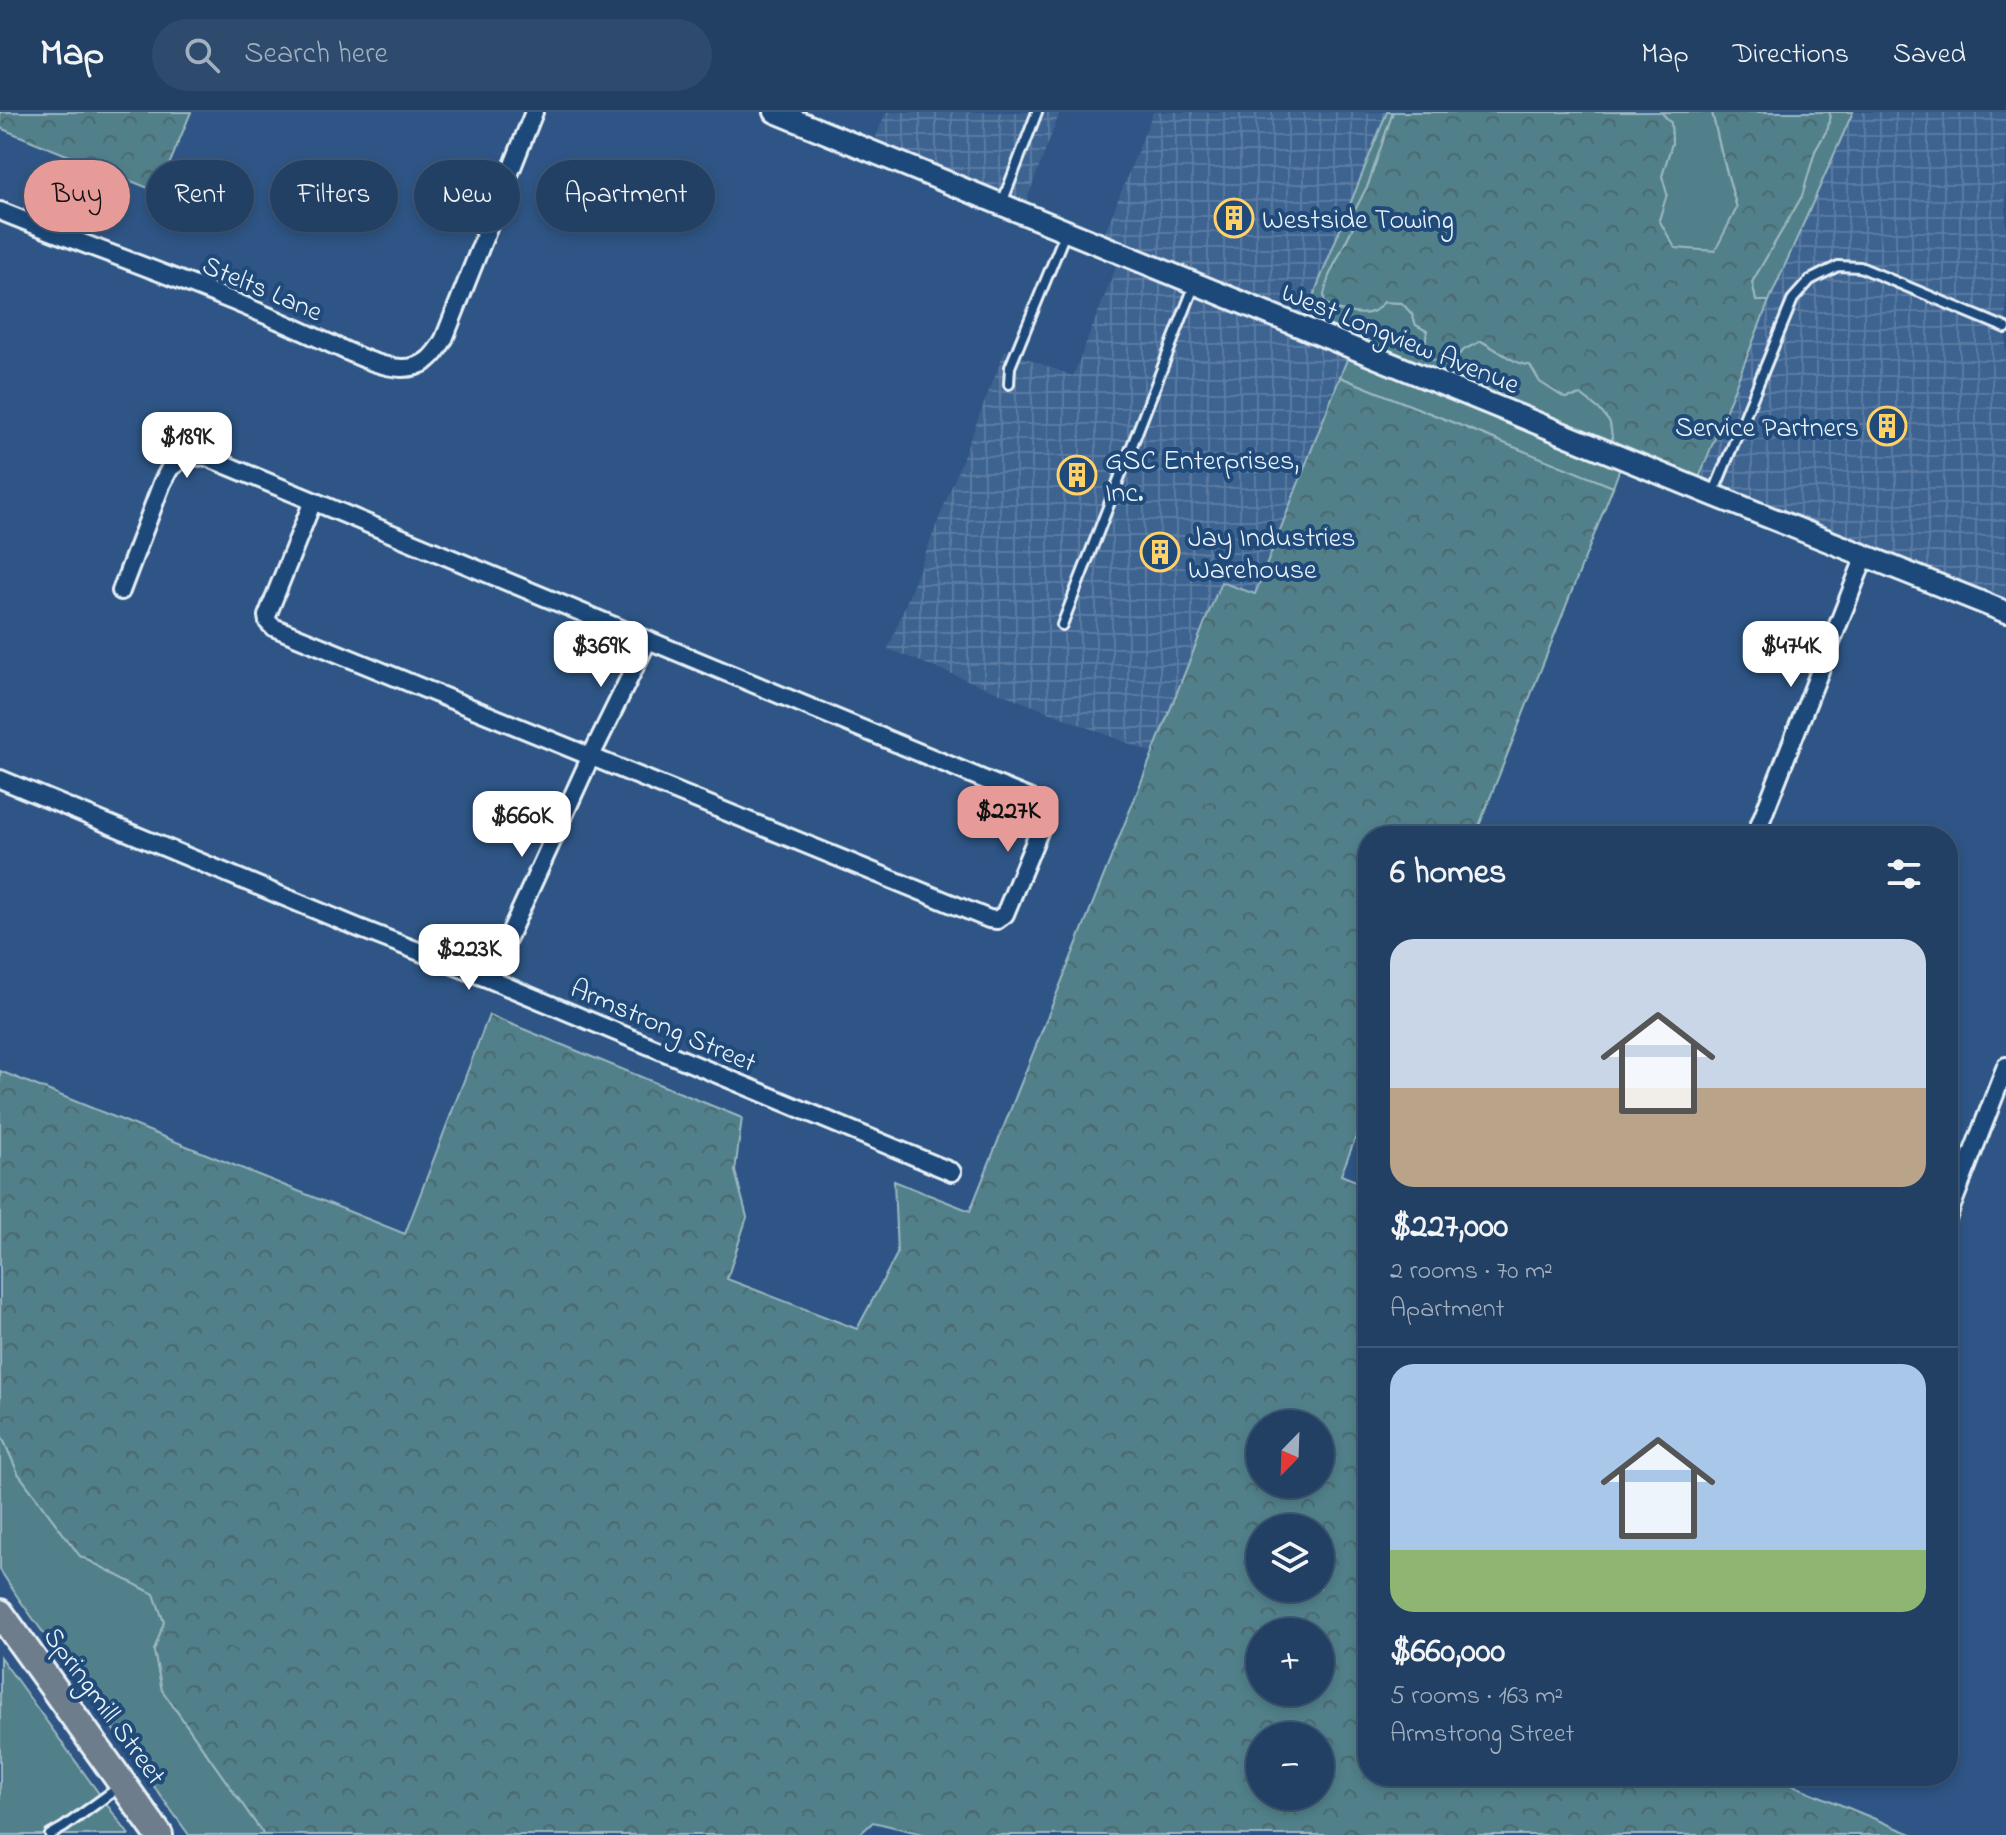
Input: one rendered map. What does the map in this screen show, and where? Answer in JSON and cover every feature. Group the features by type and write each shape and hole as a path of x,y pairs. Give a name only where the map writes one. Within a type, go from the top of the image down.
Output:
{"main road":[{"name":"Springmill Street","path":"0,1613 159,1835"}],"street":[{"name":"Stelts Lane","path":"0,211 216,294 355,355 382,365 418,367 436,354 444,339 534,112"},
{"name":"West Longview Avenue","path":"780,113 2006,612"},
{"path":"121,591 170,468 186,456 207,457 1031,799 1041,809 1043,822 1005,914 997,920 989,919 287,633 268,622 267,616 313,501"},
{"path":"1759,826 1865,556"},
{"path":"489,979 648,640"},
{"name":"Armstrong Street","path":"0,779 952,1172"},
{"path":"1958,1190 2006,1066"}],"lane":[{"path":"1002,204 1037,112"},
{"path":"1009,384 1010,367 1067,230"},
{"path":"1713,495 1793,299 1810,280 1838,266 1860,267 2006,328"},
{"path":"1062,625 1195,283"},
{"path":"50,1835 122,1784"}],"shaded area":[{"path":"886,112 1060,112 1023,210 871,149"},
{"path":"1153,112 1387,112 1298,335 1348,357 1255,595 1221,582 1153,753 888,649 1005,350 1073,376 1122,252 1101,242"},
{"path":"1853,112 2006,112 2006,602 1699,478 1769,301"}],"green space":[{"path":"0,112 191,112 171,160 146,160 146,187 130,181 130,160 79,160 0,128"},
{"path":"1387,112 1393,112 1368,185 1354,212 1353,227 1329,276 1337,310 1372,312 1384,302 1402,303 1412,314 1416,325 1427,331 1425,347 1428,357 1449,363 1465,349 1481,341 1512,360 1530,365 1540,382 1565,398 1581,395 1599,409 1610,423 1613,443 1305,317"},
{"path":"1393,112 1661,112 1671,123 1672,143 1662,176 1667,194 1659,220 1675,248 1715,251 1737,208 1712,112 1830,112 1828,128 1815,151 1802,196 1752,282 1756,301 1769,301 1699,478 1613,443 1610,423 1599,409 1581,395 1565,398 1540,382 1530,365 1512,360 1481,341 1465,349 1449,363 1430,358 1426,351 1427,331 1416,325 1412,314 1402,303 1384,302 1374,311 1362,314 1325,303 1329,276 1353,227 1354,212 1368,185"},
{"path":"1661,112 1712,112 1737,208 1716,251 1675,249 1659,220 1666,194 1662,176 1672,143 1671,123"},
{"path":"1830,112 1853,112 1769,301 1756,301 1752,282 1802,196 1815,151 1828,128"},
{"path":"1348,357 1620,468 1613,487 1340,377"},
{"path":"1340,377 1613,487 1479,826 1358,826 1358,1132 1341,1175 1358,1182 1358,1786 1795,1786 1914,1835 927,1835 873,1822 859,1835 264,1835 162,1690 154,1651 164,1622 154,1594 80,1556 18,1473 0,1432 0,1071 405,1234 489,1015 742,1118 735,1171 747,1217 727,1279 857,1329 897,1254 894,1181 970,1211 1221,582 1255,594"},
{"path":"0,1432 18,1473 80,1556 154,1593 164,1622 154,1651 162,1690 264,1835 189,1835 0,1570"},
{"path":"0,1657 129,1835 0,1835"}],"place":[{"name":"Westside Towing","path":"1234,218"},
{"name":"Service Partners","path":"1887,426"},
{"name":"GSC Enterprises, Inc.","path":"1077,475"},
{"name":"Jay Industries Warehouse","path":"1160,552"}]}
